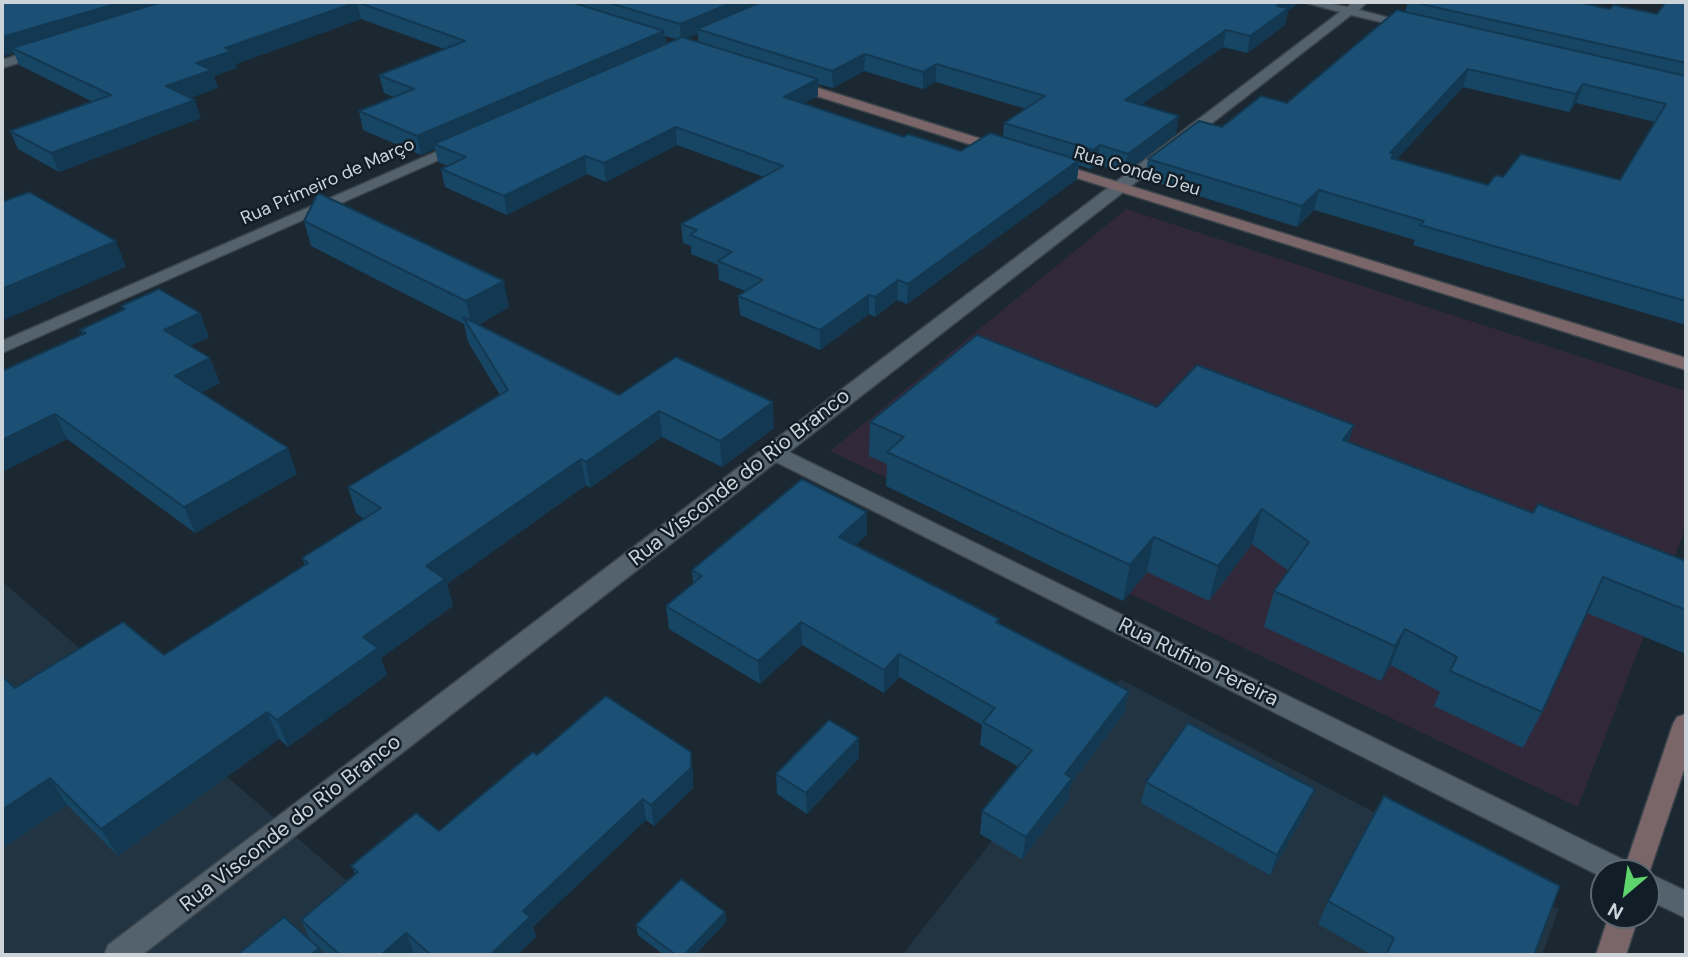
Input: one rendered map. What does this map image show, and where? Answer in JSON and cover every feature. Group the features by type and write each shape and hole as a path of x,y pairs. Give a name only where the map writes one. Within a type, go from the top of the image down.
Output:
{"street":[{"path":"1309,2 1355,6 1430,30"},
{"name":"Rua Visconde do Rio Branco","path":"119,955 1355,6"},
{"path":"2,64 55,47"},
{"name":"Rua Conde D'eu","path":"783,81 1686,364"},
{"name":"Rua Primeiro de Março","path":"2,348 475,138"},
{"name":"Rua Rufino Pereira","path":"774,453 1594,859"},
{"path":"1642,859 1686,724"},
{"path":"1660,892 1686,905"},
{"path":"1611,955 1619,929"}],"shaded area":[{"path":"1126,209 1686,391 1686,527 1578,807 830,451"},
{"path":"2,581 432,955 2,955"},
{"path":"1120,679 1559,909 1542,955 902,955"}],"building":[{"path":"2,2 122,2 2,37"},
{"path":"161,2 357,2 225,48 232,51 196,63 212,70 166,86 195,100 51,153 10,131 111,95 12,48"},
{"path":"357,2 571,2 664,31 417,136 359,111 414,89 379,75 465,41"},
{"path":"606,2 733,2 680,24"},
{"path":"761,2 1282,2 1277,6 1289,8 1250,36 1226,30 1125,100 1179,116 1128,154 1100,145 1093,150 1004,123 1045,96 936,64 923,72 865,54 832,71 697,29"},
{"path":"1412,2 1576,2 1610,9 1613,5 1657,14 1666,2 1686,2 1686,63"},
{"path":"1397,10 1686,76 1686,301 1420,225 1424,221 1319,190 1302,206 1148,159 1199,121 1222,127 1261,96 1287,103","holes":["1468,69 1576,94 1583,84 1666,104 1620,180 1521,154 1503,177 1496,175 1488,185 1391,158 1394,154 1390,153"]},
{"path":"682,37 818,79 784,97 904,137 908,134 961,151 990,133 1079,160 908,284 898,280 875,297 869,295 820,330 738,296 763,280 718,261 732,252 690,235 697,230 681,224 783,166 676,127 604,163 585,156 504,196 441,169 466,157 434,144"},
{"path":"29,192 116,241 2,289 2,202"},
{"path":"318,193 504,281 466,301 304,221"},
{"path":"159,289 200,313 164,330 210,358 175,376 288,448 184,507 55,414 2,440 2,371 86,333 80,330 125,309 121,306"},
{"path":"463,317 619,395 676,357 773,402 720,441 659,411 586,462 581,459 426,566 445,579 363,637 378,648 277,720 267,712 101,829 50,778 2,810 2,676 15,688 123,622 164,655 308,563 302,558 381,508 348,487 508,390"},
{"path":"977,335 1157,407 1197,365 1354,425 1343,440 1533,513 1538,504 1686,561 1686,610 1603,577 1542,712 1450,671 1457,657 1405,629 1395,646 1274,591 1309,542 1262,509 1218,566 1154,537 1130,565 887,452 904,437 870,422"},
{"path":"802,479 867,512 839,537 999,619 996,622 1129,691 1065,774 1072,778 1026,837 982,811 1032,750 983,722 995,708 899,654 884,670 801,622 758,661 666,606 702,576 692,570"},
{"path":"606,696 691,752 691,768 651,805 643,799 523,911 530,917 490,955 431,955 406,933 381,955 340,955 301,920 358,872 351,866 416,813 439,831 533,752 537,755"},
{"path":"829,720 859,738 806,793 776,774"},
{"path":"1188,723 1315,789 1277,855 1146,782"},
{"path":"1384,796 1560,886 1534,955 1386,955 1394,938 1328,901"},
{"path":"681,879 725,912 684,955 676,955 636,925"},
{"path":"284,917 319,948 311,955 237,955"}]}
